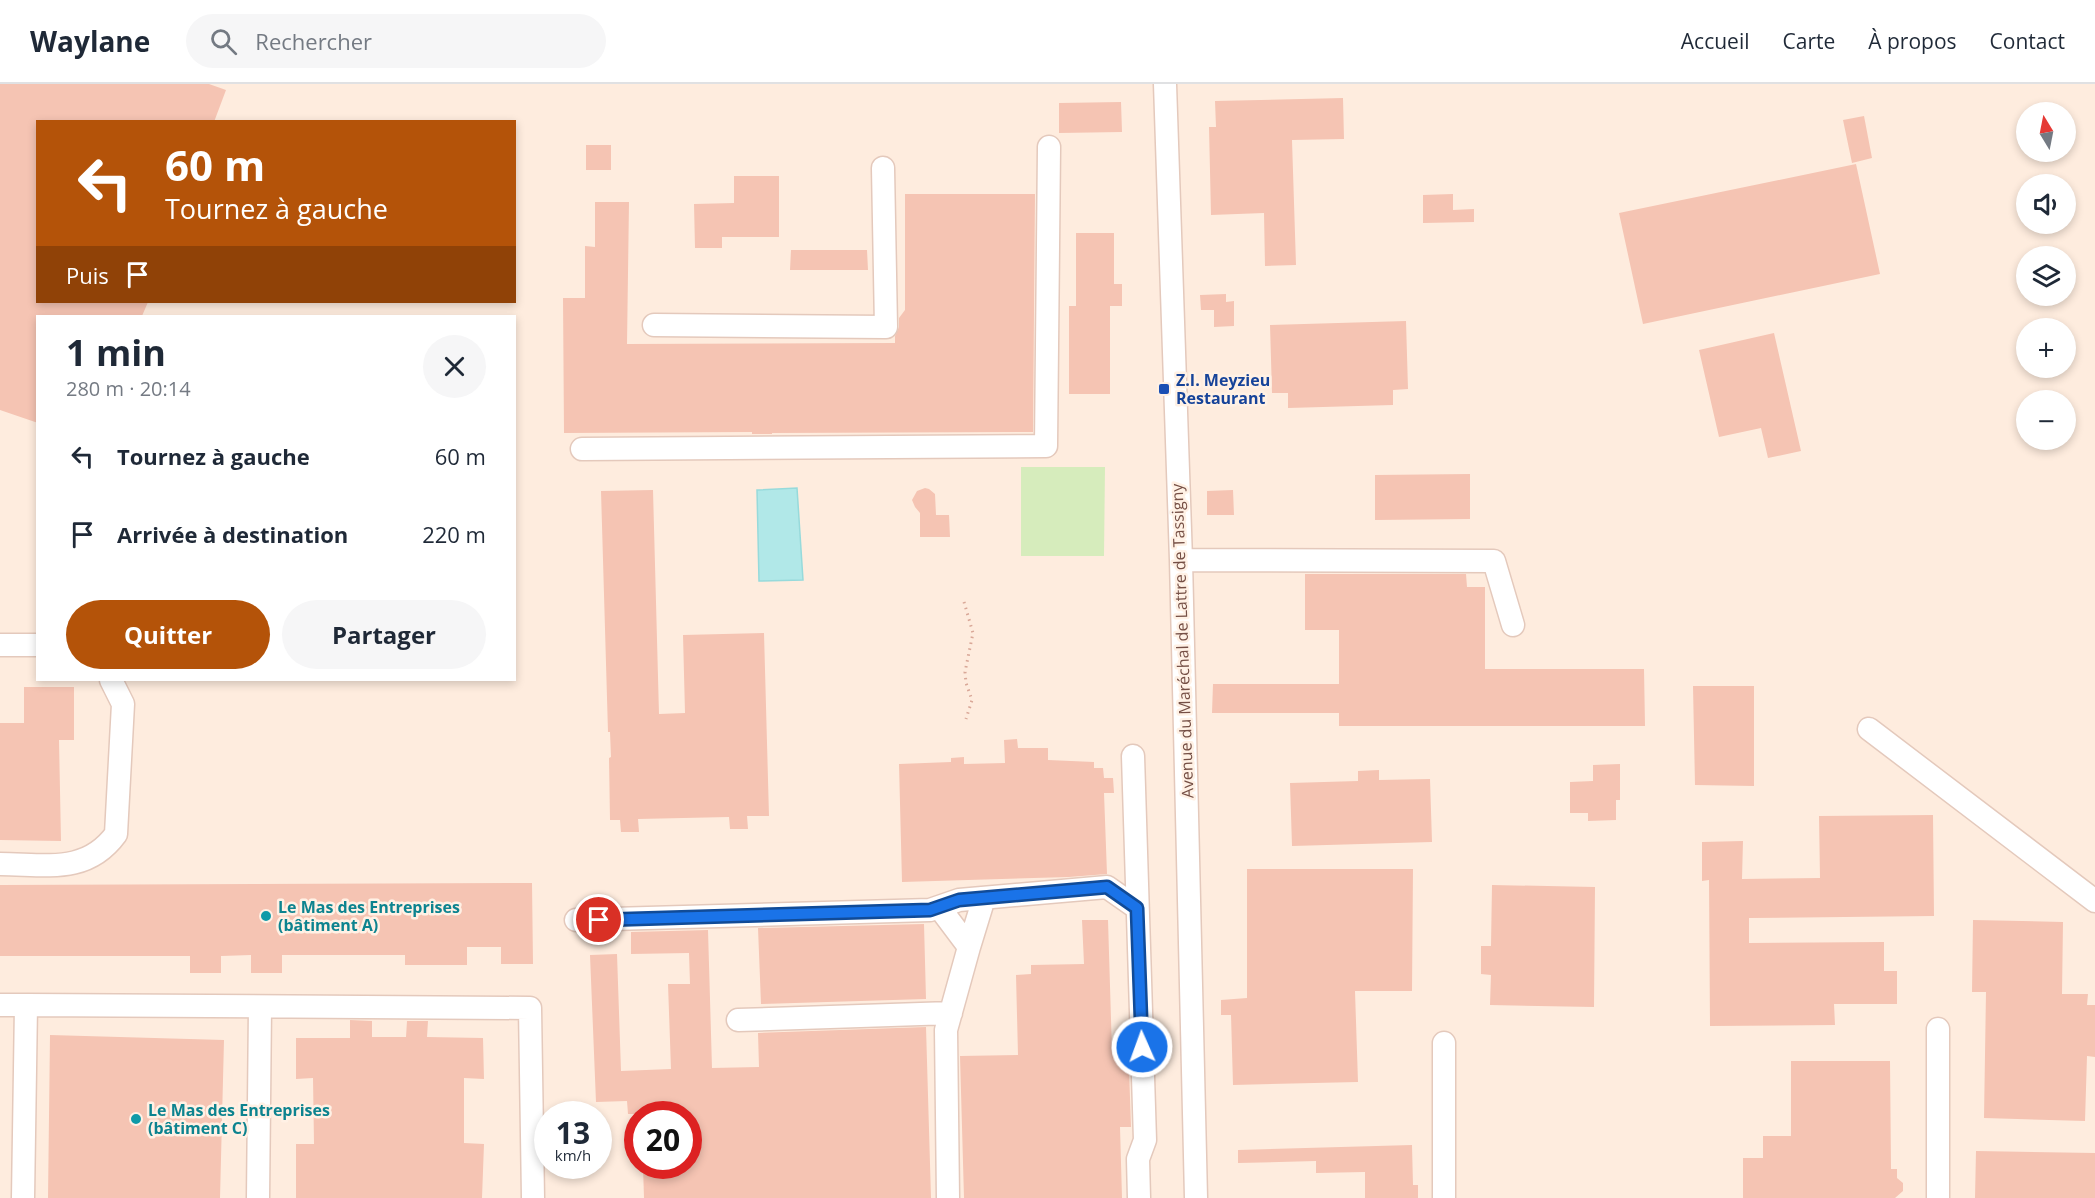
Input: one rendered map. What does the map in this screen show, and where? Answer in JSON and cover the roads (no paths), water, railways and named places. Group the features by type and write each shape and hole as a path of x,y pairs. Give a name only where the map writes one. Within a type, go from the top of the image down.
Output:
{"street":[{"name":"Avenue du Maréchal de Lattre de Tassigny","path":"1165,84 1181,560 1196,1198"},
{"path":"582,449 1046,446 1049,147"},
{"path":"654,325 886,327 883,168"},
{"path":"1181,560 1494,561 1513,625"},
{"path":"0,645 36,645"},
{"path":"0,864 75,864 101,851 116,834 123,704 112,681"},
{"path":"1869,729 2095,901"},
{"path":"1133,756 1145,1140 1138,1159 1139,1198"},
{"path":"576,920 930,910 959,900 1107,887 1137,908"},
{"path":"948,1198 946,1030 984,898"},
{"path":"939,907 969,947"},
{"path":"0,1005 530,1008 533,1198"},
{"path":"23,1198 26,1005"},
{"path":"258,1198 260,1006"},
{"path":"738,1020 951,1013"},
{"path":"1938,1029 1938,1198"},
{"path":"1444,1043 1444,1198"}],"water":[{"path":"797,488 803,580 759,581 757,490"}],"place":[{"name":"Z.I. Meyzieu Restaurant","path":"1164,389"},
{"name":"Le Mas des Entreprises (bâtiment A)","path":"266,916"},
{"name":"Le Mas des Entreprises (bâtiment C)","path":"136,1119"}]}
